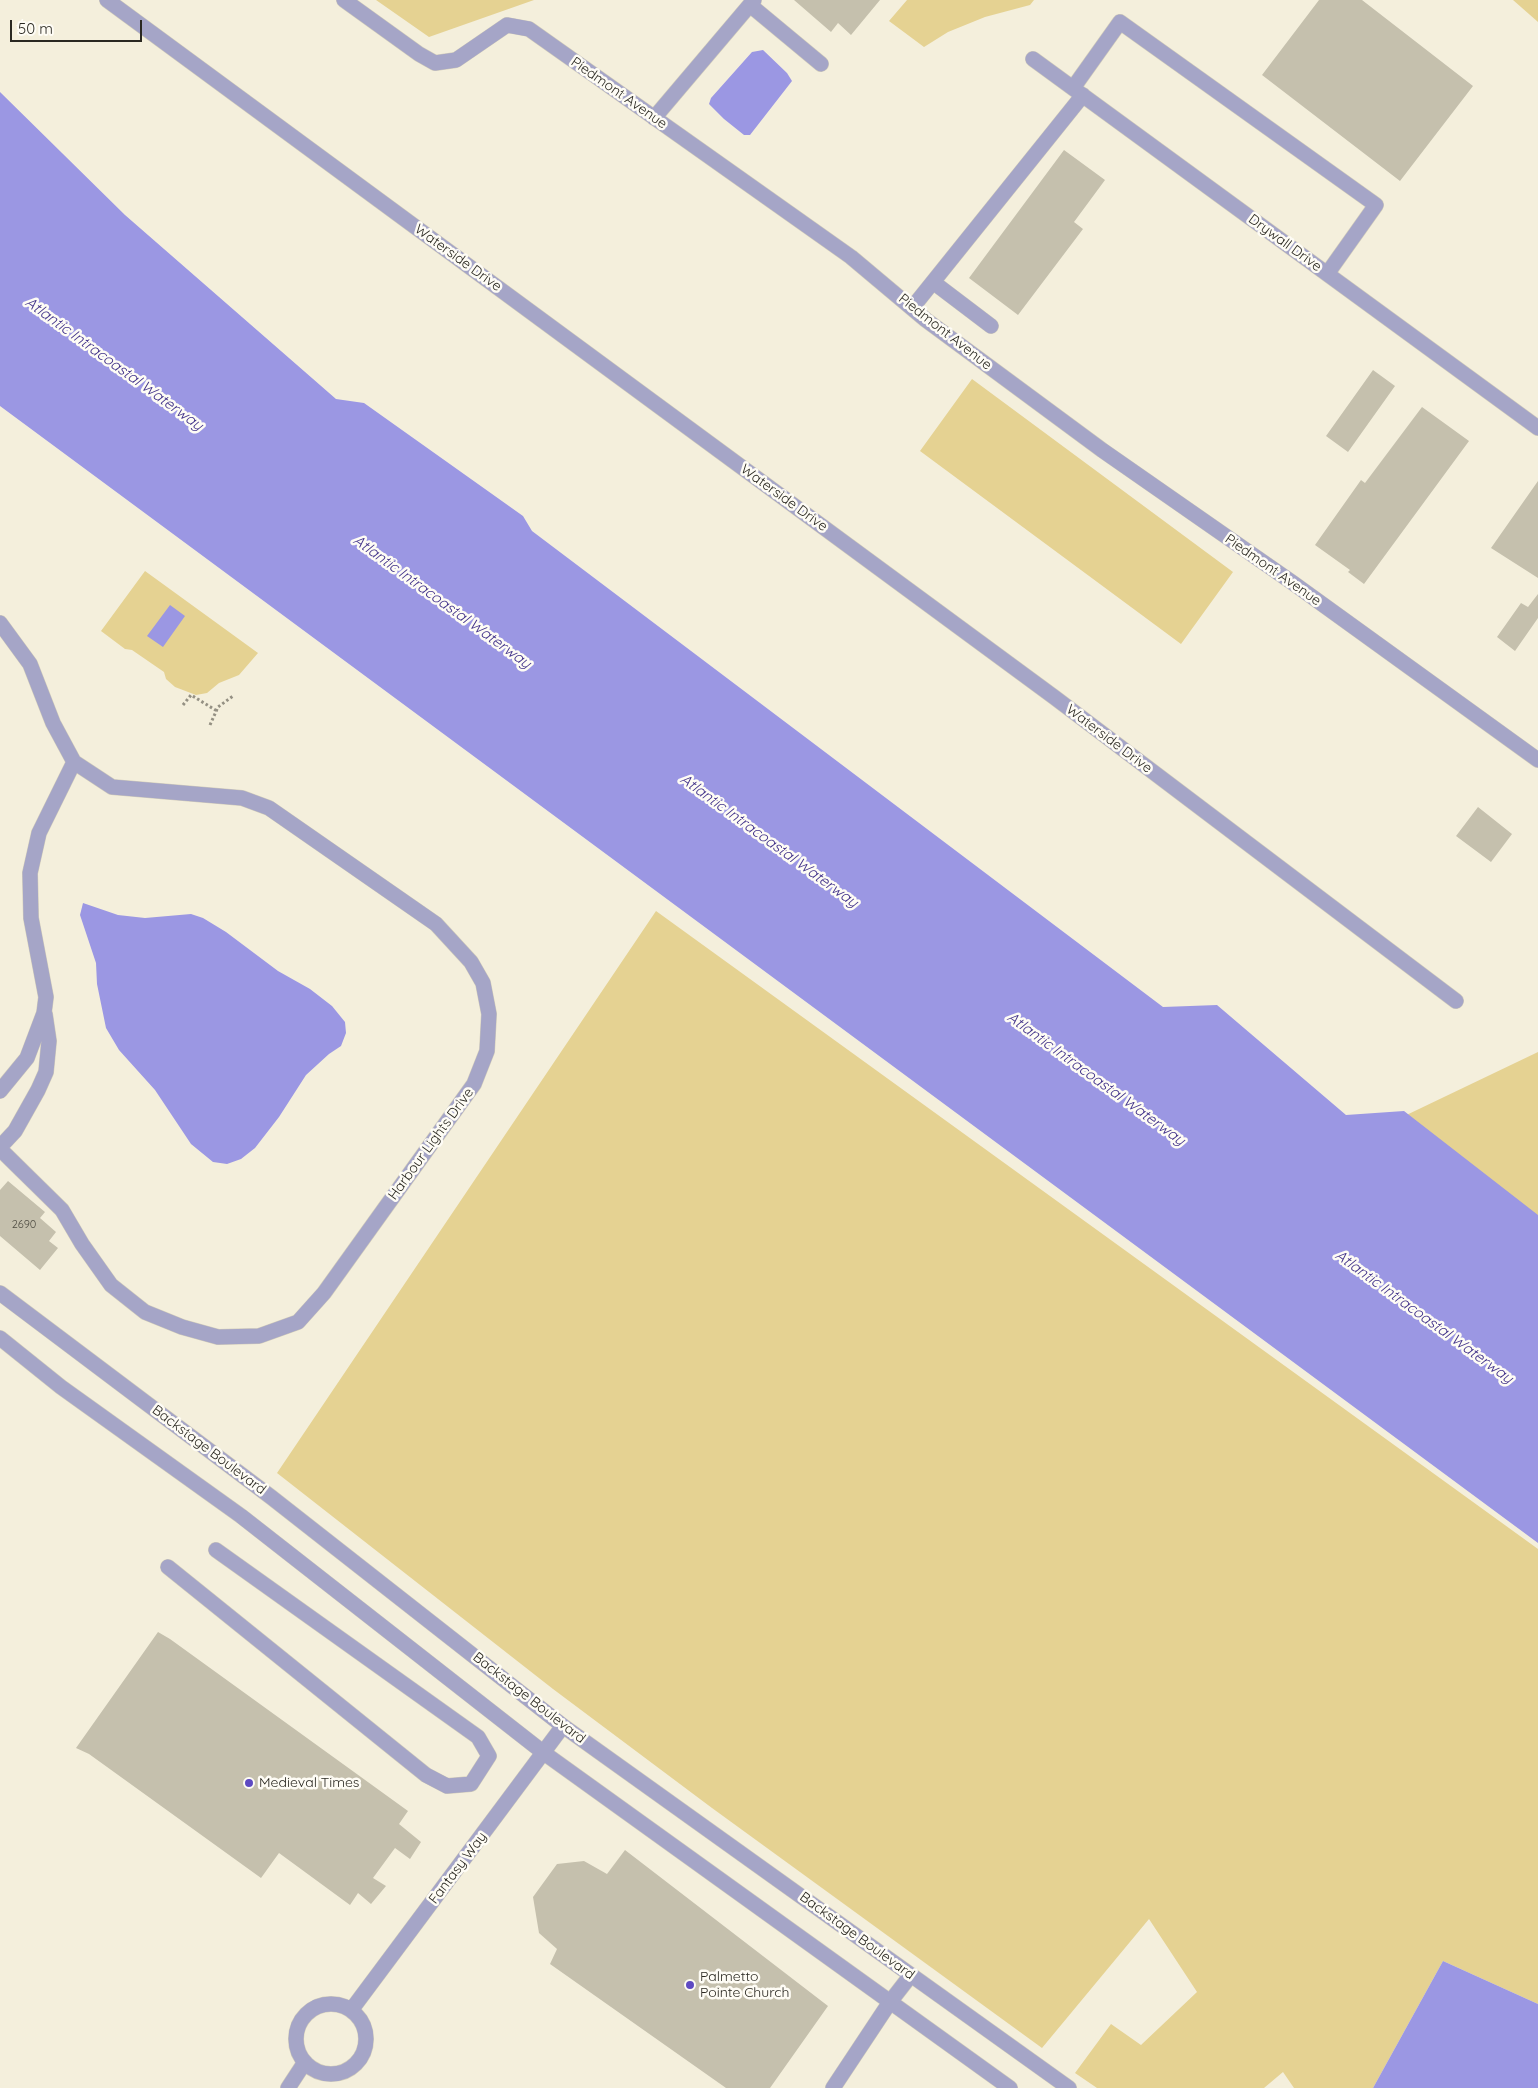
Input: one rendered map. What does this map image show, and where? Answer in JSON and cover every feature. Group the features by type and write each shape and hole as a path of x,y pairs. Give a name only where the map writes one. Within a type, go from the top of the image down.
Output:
{"street":[{"name":"Waterside Drive","path":"107,0 1054,697 1456,1001"},
{"name":"Piedmont Avenue","path":"344,0 419,54 435,63 456,60 507,25 529,29 851,257 912,308 1102,450 1538,760"},
{"path":"654,118 752,2 821,64"},
{"path":"912,308 1078,92 1120,22 1376,205 1327,274"},
{"name":"Drywall Drive","path":"1033,59 1538,428"},
{"path":"933,282 991,326"},
{"name":"Harbour Lights Drive","path":"0,623 30,664 53,723 74,762 112,788 242,798 269,808 436,924 471,962 483,983 490,1014 487,1051 474,1084 324,1293 298,1322 259,1336 218,1337 182,1327 145,1312 112,1285 82,1244 62,1210 0,1148 15,1131 46,1072 49,1041 44,1013"},
{"name":"Harbour Lights Drive","path":"0,1091 27,1058 44,1013 46,997 31,918 30,873 39,833 74,762"},
{"name":"Backstage Boulevard","path":"0,1293 271,1496 563,1726 1069,2088"},
{"path":"0,1338 61,1388 241,1516 544,1753 1010,2088"},
{"path":"168,1567 426,1775 448,1786 471,1784 489,1756 478,1737 216,1550"},
{"name":"Fantasy Way","path":"352,2009 563,1726"},
{"path":"833,2088 890,2002 911,1975"},
{"path":"332,2003 352,2009 361,2018 366,2030 365,2051 356,2064 346,2072 335,2074 320,2073 305,2062 297,2050 296,2033 301,2020 312,2008 332,2003"},
{"path":"288,2088 305,2062"}],"path":[{"path":"183,705 192,694 217,710"},
{"path":"210,725 223,702 233,696"}],"shaded area":[{"path":"376,0 534,0 429,37"},
{"path":"907,0 1034,0 1030,5 985,17 948,32 924,47 889,21"},
{"path":"1513,0 1538,0 1538,22"},
{"path":"972,379 1233,572 1181,644 920,451"},
{"path":"145,571 258,653 239,675 219,683 207,693 196,695 175,687 166,679 164,672 132,650 125,649 101,631"},
{"path":"656,911 1538,1549 1538,2004 1443,1961 1373,2088 1294,2088 1283,2072 1264,2088 1097,2088 1075,2073 1111,2024 1141,2045 1197,1992 1149,1919 1042,2048 712,1808 553,1689 277,1473"},
{"path":"1538,1052 1538,1229 1396,1120"}],"water":[{"path":"763,50 787,73 792,81 750,135 744,135 709,104 711,98 752,52"},
{"name":"Atlantic Intracoastal Waterway","path":"0,92 125,215 336,399 364,403 523,516 532,531 1163,1007 1217,1005 1346,1115 1404,1111 1538,1215 1538,1543 0,406"},
{"path":"170,605 185,616 163,647 147,636"},
{"path":"83,903 118,915 145,918 191,914 203,918 226,932 278,971 310,989 332,1006 345,1022 346,1033 341,1046 306,1075 279,1117 255,1148 241,1159 227,1164 213,1162 191,1144 155,1090 119,1050 106,1028 97,984 96,963 80,915"},
{"path":"1443,1961 1538,2004 1538,2088 1373,2088"}],"building":[{"path":"794,0 880,0 851,35 838,23 831,32"},
{"path":"1319,0 1362,0 1473,86 1400,181 1262,75"},
{"path":"1064,150 1105,180 1074,222 1083,229 1018,315 969,278"},
{"path":"1373,370 1395,386 1348,452 1326,436"},
{"path":"1422,407 1469,441 1364,584 1348,572 1350,570 1315,545 1361,480 1365,483"},
{"path":"1538,481 1538,578 1491,548"},
{"path":"1538,594 1538,618 1515,651 1497,637 1521,603 1528,607"},
{"path":"1478,807 1512,834 1491,862 1456,836"},
{"path":"8,1181 45,1212 40,1218 56,1232 49,1241 58,1248 40,1270 0,1236 0,1190"},
{"name":"Medieval Times","path":"158,1632 408,1811 399,1824 421,1842 410,1859 395,1848 373,1878 386,1886 371,1904 358,1893 350,1905 279,1853 261,1878 89,1754 76,1748"},
{"name":"Palmetto Pointe Church","path":"625,1850 828,2006 770,2088 726,2088 550,1964 557,1949 539,1933 533,1897 557,1864 584,1861 607,1874"}],"place":[{"name":"Medieval Times","path":"249,1783"},
{"name":"Palmetto Pointe Church","path":"690,1985"}]}
